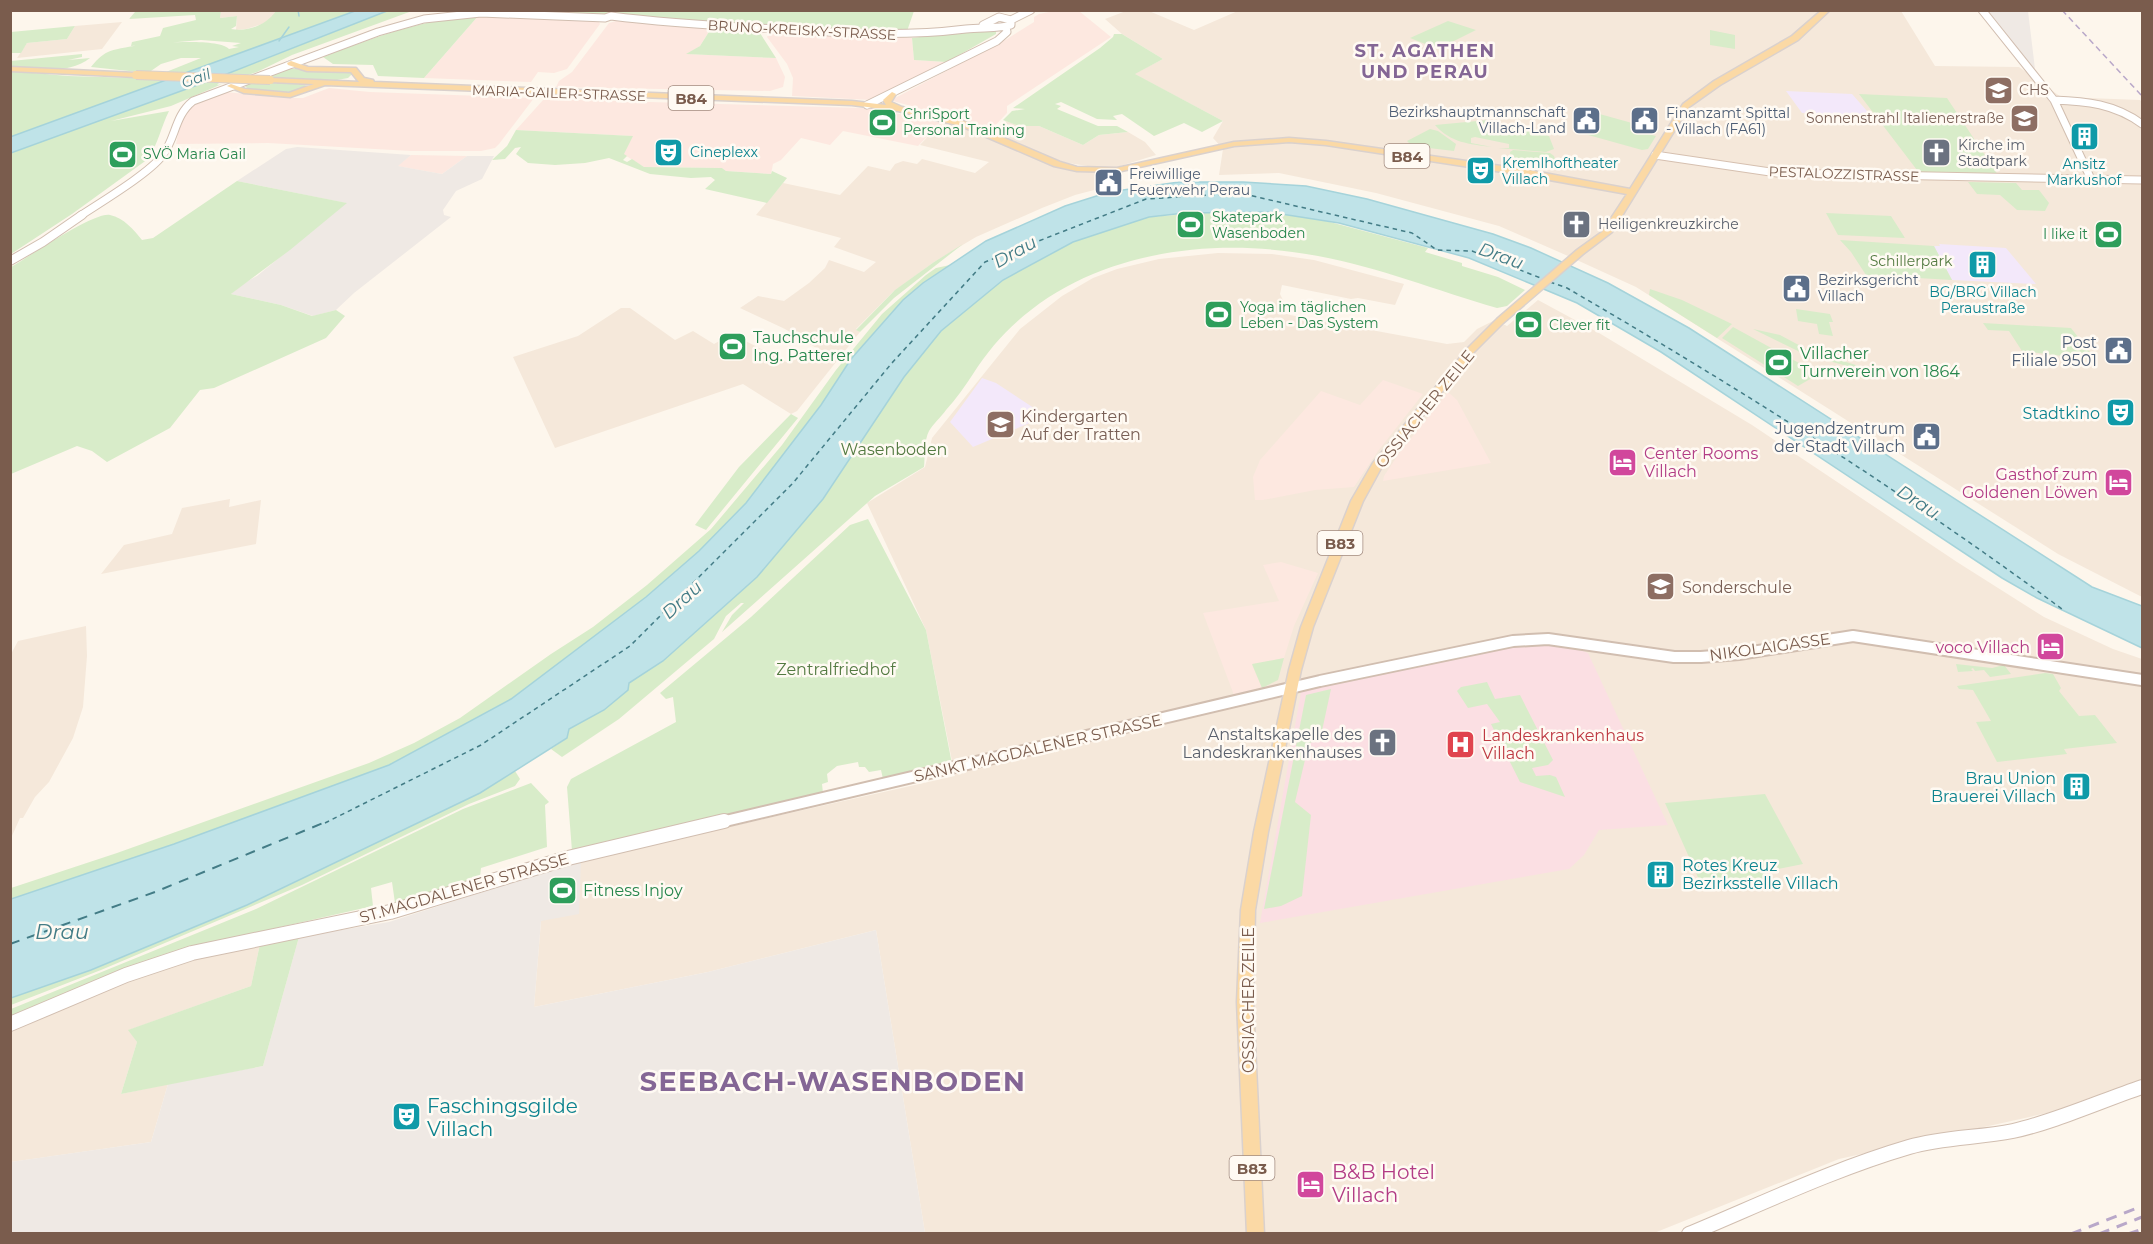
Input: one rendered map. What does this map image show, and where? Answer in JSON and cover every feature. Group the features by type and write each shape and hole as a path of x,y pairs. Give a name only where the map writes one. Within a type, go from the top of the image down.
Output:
{"main road":[{"name":"OSSIACHER ZEILE","path":"1256,1233 1245,1002 1247,929 1253,872 1306,627 1357,501 1398,438 1471,350 1500,321 1576,256 1584,246 1604,235 1677,118 1693,100 1795,38 1827,10"},
{"path":"291,63 307,69 350,69 357,73 361,80 390,85"},
{"name":"MARIA-GAILER-STRASSE","path":"10,69 867,105 916,113 981,130 1065,167 1097,171 1129,168 1234,144 1289,140 1522,172 1632,192"},
{"path":"231,86 244,91 296,95 319,85 351,78 357,73"},
{"path":"284,80 309,84 308,90"},
{"path":"892,94 887,100 892,106 914,110 916,113"}],"street":[{"name":"BRUNO-KREISKY-STRASSE","path":"1009,19 1024,10"},
{"name":"BRUNO-KREISKY-STRASSE","path":"990,25 990,20 995,18 1009,19 1031,10"},
{"path":"1982,10 2051,97 2069,128 2091,179"},
{"name":"BRUNO-KREISKY-STRASSE","path":"10,261 44,242 147,170 165,154 182,109 198,99 390,28 437,17 490,13 611,16 628,20 876,35 941,33 990,25 1003,28 1007,32 1004,37 983,45 867,105"},
{"name":"BRUNO-KREISKY-STRASSE","path":"1003,28 1012,24 1009,19"},
{"path":"2051,97 2112,107 2130,115 2142,124"},
{"name":"PESTALOZZISTRASSE","path":"1655,155 1777,173 2142,180"},
{"name":"NIKOLAIGASSE","path":"1291,688 1430,657 1531,639 1572,641 1674,657 1692,657 1739,654 1853,636 2142,680"},
{"name":"SANKT MAGDALENER STRASSE","path":"855,791 1291,688"},
{"name":"ST.MAGDALENER STRASSE","path":"10,1024 126,975 192,953 390,912 568,858 855,791"},
{"path":"1689,1233 1856,1166 1910,1147 1960,1137 1987,1136 2016,1130 2142,1086"}],"shaded area":[{"path":"221,10 276,11 269,22 236,30 237,16 220,18"},
{"path":"1240,10 1901,11 1935,66 2019,67 2061,97 2140,100 2142,102 2142,597 2058,554 1636,287 1499,226 1376,193 1279,173 1219,175 1223,149 1213,138 1223,121 1134,74 1163,59 1122,34 1105,19 1126,11 1149,11 1194,30"},
{"path":"1054,11 1079,11 1111,37 1007,106 1007,113 991,130 967,121 964,115 932,112 893,101 1007,39 1034,22 1034,17 1039,14"},
{"path":"1985,11 2028,11 2035,69"},
{"path":"479,15 598,20 600,24 567,69 554,73 538,72 531,82 424,78"},
{"path":"616,21 712,27 700,46 688,54 776,58 785,77 783,87 770,91 556,87 559,81 572,72 609,23"},
{"path":"122,22 102,49 17,58 27,43 67,39 75,26"},
{"path":"779,31 912,38 914,60 947,62 872,100 792,96 793,78 787,64 767,37 770,33"},
{"path":"329,88 370,92 534,98 495,148 481,151 411,151 268,143 176,144 181,118 188,108 224,92 303,98"},
{"path":"1786,91 1852,94 1875,120 1811,118 1808,113 1802,113"},
{"path":"544,99 863,108 942,121 918,146 843,131 830,145 801,138 781,160 773,164 771,174 726,171 722,168 644,167 623,154 632,136 516,130"},
{"path":"942,121 968,128 1064,168 1112,173 1121,183 1075,195 1042,208 976,237 934,262 893,292 856,329 860,332 797,411 791,414 743,384 555,448 513,357 578,336 621,308 630,308 675,340 693,331 714,344 732,334 788,363 818,349 785,329 740,308 758,296 784,301 809,283 825,268 829,260 864,272 876,262 834,247 841,238 756,215 783,183 840,195 868,166 890,171 895,164 903,161 917,164 922,159 975,173 989,162 920,145"},
{"path":"1006,121 1019,126 1039,126 1083,145 1099,135 1128,132 1145,142 1156,155 1117,167 1101,168 1068,163 1051,158 993,131"},
{"path":"297,147 411,155 398,166 442,174 467,156 494,156 482,179 456,191 443,210 444,215 451,217 354,293 336,310 313,316 281,305 231,294 257,276 346,203 237,181 286,149"},
{"path":"411,155 467,156 442,174 397,166"},
{"name":"BG/BRG Villach Peraustraße","path":"1939,244 2006,248 2036,284 1952,280 1934,246 1940,246"},
{"path":"1218,253 1272,254 1314,260 1404,284 1395,305 1282,285 1280,294 1290,315 1447,344 1464,342 1477,329 1495,320 1507,326 1538,300 1599,333 1752,425 1957,562 2044,617 2113,649 2142,659 2142,1092 1839,1159 1654,1233 925,1233 876,930 708,972 534,1007 541,921 581,860 955,776 926,630 867,503 925,467 932,438 1020,329 1062,296 1093,278 1117,269 1159,259"},
{"path":"982,378 996,383 1046,416 973,447 950,422"},
{"path":"1383,380 1423,394 1378,451 1354,487 1315,490 1255,500 1253,477 1260,460 1321,391 1360,405"},
{"path":"1448,392 1457,400 1491,463 1383,481 1400,452"},
{"path":"230,499 229,507 261,500 256,544 101,574 124,545 172,534 182,508"},
{"path":"1281,562 1318,573 1294,626 1284,658 1252,665 1262,688 1234,695 1203,613 1279,601 1263,565"},
{"path":"86,626 87,656 83,707 73,738 49,782 35,797 23,818 20,818 11,838 11,654 18,641"},
{"name":"Landeskrankenhaus Villach","path":"1526,645 1567,645 1588,653 1668,825 1599,830 1584,855 1569,869 1260,923 1301,692 1412,665"},
{"path":"581,860 579,914 541,921 534,1007 708,972 876,930 925,1233 11,1233 10,1162 151,1142 168,1084 263,1066 299,937 389,922"},
{"path":"260,944 251,986 129,1030 137,1042 121,1094 168,1084 151,1142 11,1162 10,1027 130,979 201,956"}],"green space":[{"path":"141,10 221,11 220,18 237,16 236,26 231,29 238,30 256,26 276,11 355,11 183,74 161,74 201,58 181,58 161,64 148,73 91,67 108,52 146,45 131,46 132,42 160,36 163,28 196,20 195,15 129,19 135,12","holes":["201,40 241,43 232,46 239,47 229,49 208,43 168,43"]},
{"path":"387,11 412,11 292,55 257,72 245,76 222,76"},
{"path":"520,11 914,11 906,34"},
{"path":"479,15 424,78 378,76 373,65 333,64 323,57 418,25"},
{"path":"1448,21 1476,30 1438,49 1410,38"},
{"path":"75,26 67,39 27,43 21,53 11,53 11,32"},
{"path":"712,27 758,30 776,58 686,54 700,46"},
{"path":"989,28 996,31 996,34 947,62 914,60 912,38"},
{"path":"1710,30 1735,35 1735,49 1710,45"},
{"path":"1114,34 1122,34 1163,59 1135,74 1223,121 1202,132 1184,123 1154,136 1122,114 1113,116 1117,120 1097,119 1061,102 1055,104 1061,106 1057,109 1098,126 1117,126 1128,132 1099,135 1083,145 1039,126 1019,126 1003,120 1012,111 1025,109 1013,108 1100,48"},
{"path":"82,54 82,57 68,60 90,58 62,69 11,67 11,61"},
{"path":"289,68 353,73 348,78 337,80 262,77"},
{"path":"11,71 68,76 170,79 11,137"},
{"path":"214,79 221,81 217,85 222,84 171,106 111,121 169,111 148,159 72,214 11,254 10,153"},
{"path":"268,81 303,84 307,87 289,94 248,89 245,86 248,83"},
{"path":"1859,94 1947,98 1998,175 1920,174"},
{"path":"1596,113 1632,123 1634,121 1646,124 1640,132 1656,136 1648,149 1642,150 1581,133 1584,129 1590,130 1596,121 1592,119"},
{"path":"1488,120 1549,136 1554,149 1546,152 1498,148 1509,148 1509,144 1475,137 1471,138 1471,143 1492,147 1468,143 1447,136 1435,125"},
{"path":"1430,129 1438,131 1456,144 1454,151 1412,146 1407,141"},
{"path":"516,130 633,136 624,154 627,156 623,160 627,162 632,159 644,167 722,168 726,171 771,174 772,171 787,178 767,203 705,189 715,180 711,177 691,178 650,174 609,158 585,163 555,165 528,163 516,154 521,147 515,148 505,159 492,160 507,146"},
{"path":"1513,150 1550,153 1554,156 1557,165 1555,167 1511,159 1510,152"},
{"path":"237,181 347,203 231,294 281,305 312,316 336,310 345,316 326,338 214,388 200,390 170,428 107,462 92,451 77,446 11,474 11,267 76,227 102,216 110,215 120,219 142,240 153,238"},
{"path":"1968,182 2016,183 2022,190 2039,190 2049,203 2045,211 2017,210 2000,195 1977,194"},
{"name":"Wasenboden","path":"1227,211 1269,212 1311,217 1428,248 1425,252 1462,263 1462,266 1498,277 1525,290 1507,306 1497,308 1341,261 1270,249 1221,248 1173,252 1126,262 1081,279 1040,303 1004,335 929,431 925,444 924,467 875,496 722,632 732,615 744,603 741,603 726,616 714,639 619,719 562,757 551,749 567,738 569,729 604,709 628,683 663,661 757,577 823,499 904,377 941,331 1003,280 1073,242 1125,223 1149,217"},
{"path":"1826,213 1891,216 1905,238 1838,235"},
{"name":"Schillerpark","path":"1840,240 1934,246 1952,280 1866,275"},
{"path":"963,244 894,298 860,332 856,330 895,290"},
{"path":"950,265 923,283 885,320 851,359 821,405 746,503 699,551 646,597 511,699 389,765 174,844 11,899 11,888 117,853 369,763 414,743 460,718 593,627 647,585 711,529 782,445 836,370 882,314 926,275 936,268"},
{"path":"1650,289 1682,300 1732,324 1717,338 1649,295"},
{"path":"1796,309 1830,314 1833,322 1829,322 1833,336 1819,334 1817,324 1798,321"},
{"path":"1983,323 2071,328 2096,360 2022,351 2009,331 1988,330"},
{"name":"Villacher Turnverein von 1864","path":"1733,327 1819,374 1798,386 1722,338"},
{"path":"1753,329 1780,335 1808,350 1862,367 1854,368 1804,354"},
{"path":"791,414 798,418 706,530 695,525 739,467"},
{"name":"Zentralfriedhof","path":"868,519 926,630 952,764 883,779 881,770 869,772 865,767 859,767 858,762 837,766 827,774 828,782 822,784 823,793 572,851 567,787 571,779 676,722 673,697 666,699 660,693 751,617 850,525"},
{"path":"1284,658 1278,680 1262,688 1252,664"},
{"path":"1956,664 1992,668 2004,665 2011,674 1990,677 1984,670 1975,671 1973,668 1971,669 1973,671 1958,672"},
{"path":"2045,673 2053,674 2061,688 2059,691 2079,716 2095,715 2117,743 2064,749 2067,754 1997,762 1976,722 1991,721 1973,690 1959,689 1957,686"},
{"path":"1487,682 1495,699 1520,695 1553,760 1548,765 1532,768 1536,776 1556,777 1565,797 1520,782 1491,724 1500,722 1487,704 1468,708 1457,691 1461,687"},
{"path":"1331,689 1320,740 1309,743 1295,802 1311,815 1302,896 1281,906 1264,909 1306,695"},
{"path":"515,771 520,779 515,786 469,804 302,885 101,970 11,1005 10,998 91,970 247,905 480,793"},
{"path":"531,783 549,802 545,805 547,847 481,868 480,877 395,903 392,882 371,888 373,906 183,949 11,1017 11,1009 256,909 463,809"},
{"path":"1765,794 1803,864 1763,872 1767,878 1704,891 1665,803"},
{"path":"299,937 263,1066 121,1094 137,1042 128,1030 251,986 260,944"}],"water":[{"name":"Gail","path":"355,11 387,11 214,79 11,153 10,137"},
{"name":"Drau","path":"1179,182 1243,182 1306,186 1367,199 1493,234 1531,248 1608,283 1689,328 2092,587 2142,606 2142,648 2037,598 2002,578 1661,352 1577,303 1469,258 1339,223 1269,212 1185,213 1149,217 1073,242 1003,280 941,331 904,377 823,499 757,577 663,661 629,683 628,690 604,710 569,729 567,738 480,793 247,905 91,970 11,998 11,899 174,844 389,765 511,699 646,597 699,551 746,503 821,405 851,359 903,300 923,283 986,241 1065,206 1109,192"}],"waterway":[{"path":"298,10 299,16"},
{"path":"279,41 289,27"}],"ferry route":[{"path":"325,823 481,745 630,646 793,483 891,364 985,262 1146,199 1240,193 1412,233 1437,250 1472,251 1543,279"},
{"path":"1550,282 1567,288 1631,325 1757,402 1942,523 2062,609"},
{"path":"10,944 155,892 328,821"}],"railway":[{"path":"2062,10 2142,96"},
{"path":"2071,1234 2142,1206"},
{"path":"2099,1234 2142,1217"},
{"path":"2128,1234 2142,1229"}],"place":[{"name":"CHS","path":"1998,90"},
{"name":"Sonnenstrahl Italienerstraße","path":"2025,118"},
{"name":"Bezirkshauptmannschaft Villach-Land","path":"1587,120"},
{"name":"Finanzamt Spittal - Villach (FA61)","path":"1645,121"},
{"name":"ChriSport Personal Training","path":"882,122"},
{"name":"Ansitz Markushof","path":"2084,137"},
{"name":"Cineplexx","path":"669,152"},
{"name":"Kirche im Stadtpark","path":"1937,153"},
{"name":"SVÖ Maria Gail","path":"122,154"},
{"name":"Kremlhoftheater Villach","path":"1481,171"},
{"name":"Freiwillige Feuerwehr Perau","path":"1108,182"},
{"name":"Heiligenkreuzkirche","path":"1577,224"},
{"name":"Skatepark Wasenboden","path":"1191,225"},
{"name":"I like it","path":"2109,234"},
{"name":"BG/BRG Villach Peraustraße","path":"1983,265"},
{"name":"Bezirksgericht Villach","path":"1797,288"},
{"name":"Yoga im täglichen Leben - Das System","path":"1219,315"},
{"name":"Clever fit","path":"1528,325"},
{"name":"Tauchschule Ing. Patterer","path":"732,346"},
{"name":"Post Filiale 9501","path":"2118,351"},
{"name":"Villacher Turnverein von 1864","path":"1779,362"},
{"name":"Stadtkino","path":"2121,413"},
{"name":"Kindergarten Auf der Tratten","path":"1000,425"},
{"name":"Jugendzentrum der Stadt Villach","path":"1926,437"},
{"name":"Center Rooms Villach","path":"1623,462"},
{"name":"Gasthof zum Goldenen Löwen","path":"2119,483"},
{"name":"Sonderschule","path":"1661,587"},
{"name":"voco Villach","path":"2051,647"},
{"name":"Anstaltskapelle des Landeskrankenhauses","path":"1383,743"},
{"name":"Landeskrankenhaus Villach","path":"1461,744"},
{"name":"Brau Union Brauerei Villach","path":"2077,787"},
{"name":"Rotes Kreuz Bezirksstelle Villach","path":"1661,874"},
{"name":"Fitness Injoy","path":"562,890"},
{"name":"Faschingsgilde Villach","path":"406,1117"},
{"name":"B&B Hotel Villach","path":"1311,1184"}],"district":[{"name":"ST. AGATHEN UND PERAU","path":"1425,61"},
{"name":"SEEBACH-WASENBODEN","path":"833,1081"}]}
